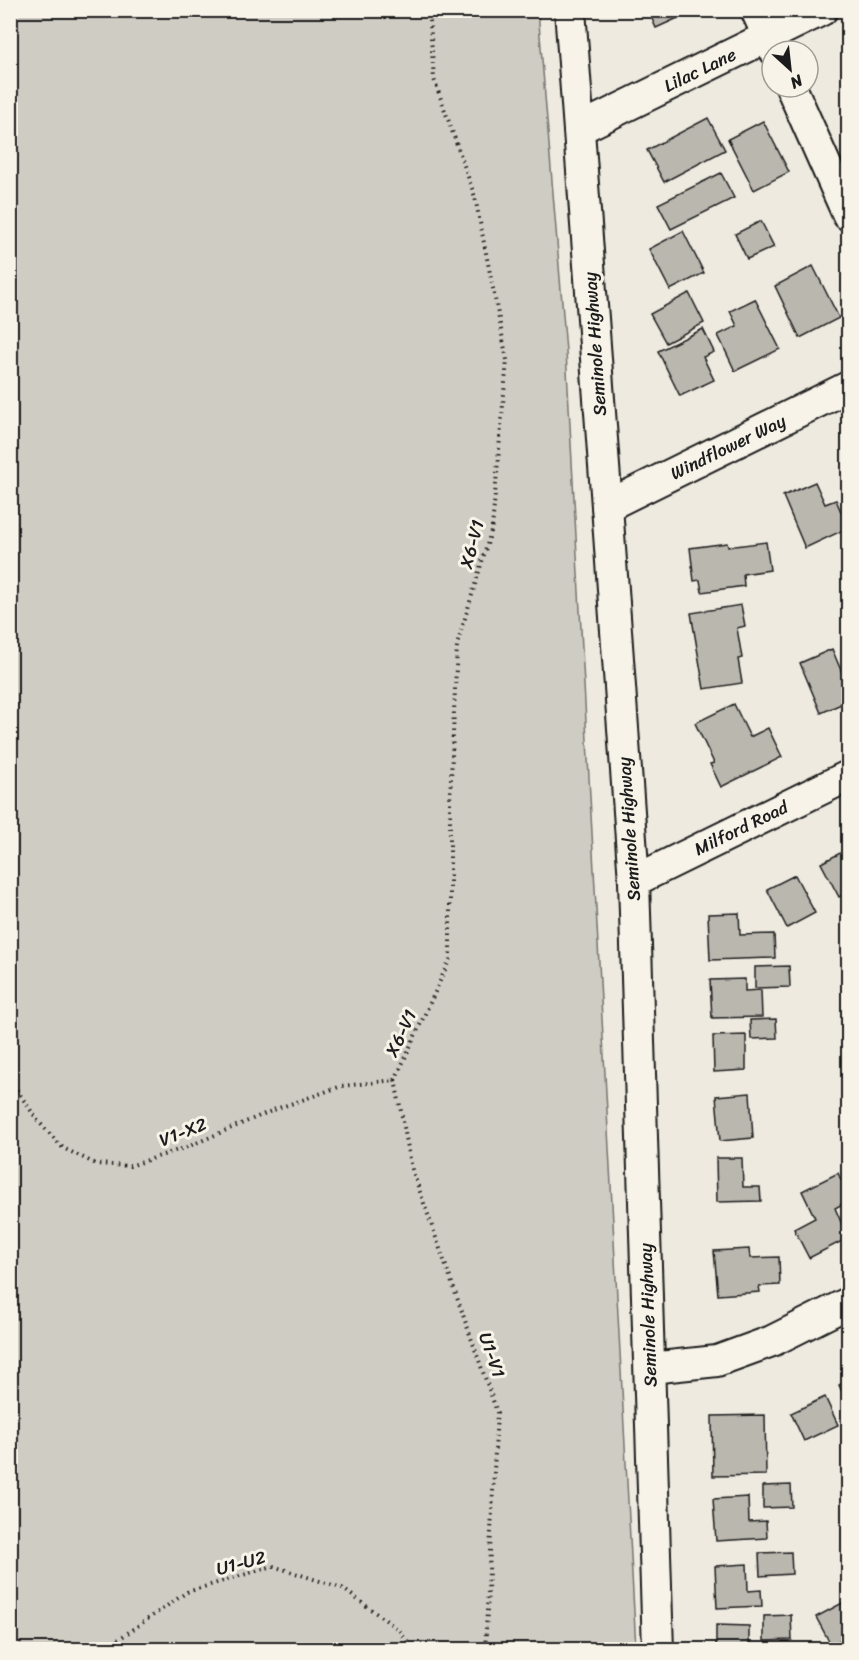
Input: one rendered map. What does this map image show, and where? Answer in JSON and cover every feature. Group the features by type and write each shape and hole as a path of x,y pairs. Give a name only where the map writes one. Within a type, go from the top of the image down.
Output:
{"street":[{"name":"Seminole Highway","path":"570,10 634,881 658,1650"},
{"name":"Lilac Lane","path":"579,129 766,33 822,10"},
{"path":"796,99 849,214"},
{"name":"Windflower Way","path":"607,506 849,387"},
{"name":"Milford Road","path":"634,881 849,776"},
{"path":"650,1368 717,1361 772,1341 849,1303"}],"path":[{"name":"X6-V1","path":"395,1080 450,959 450,800 457,645 492,528 507,360 475,197 434,79 429,10"},
{"name":"V1-X2","path":"10,1080 38,1121 63,1148 96,1164 130,1166 187,1147 276,1109 342,1086 395,1080"},
{"name":"U1-V1","path":"395,1080 412,1169 497,1412 485,1650"},
{"name":"U1-U2","path":"103,1650 187,1592 273,1566 342,1588 399,1630 413,1650"}],"shaded area":[{"path":"11,10 538,11 566,351 636,1649 11,1649"}],"building":[{"path":"648,10 688,10 689,13 656,28"},
{"path":"708,118 725,150 664,182 647,150"},
{"path":"763,121 789,172 754,190 728,139"},
{"path":"721,173 734,198 671,229 658,204"},
{"path":"761,221 774,247 747,259 735,234"},
{"path":"683,231 704,273 670,290 649,249"},
{"path":"813,266 839,318 800,338 775,286"},
{"path":"689,293 704,323 666,343 650,314"},
{"path":"755,299 780,349 735,371 718,335 737,326 730,311"},
{"path":"703,329 714,352 703,357 714,380 680,396 658,351"},
{"path":"815,482 825,504 836,500 848,528 805,548 783,496"},
{"path":"766,542 770,570 743,574 744,586 702,592 700,580 694,581 690,548 727,543 728,547"},
{"path":"741,605 745,626 737,628 742,658 738,659 742,683 704,689 691,613"},
{"path":"832,649 843,675 848,672 848,701 821,713 800,663"},
{"path":"734,704 750,737 768,728 782,757 721,787 710,764 714,763 695,723"},
{"path":"848,849 848,892 839,897 821,863"},
{"path":"795,875 815,913 787,928 767,889"},
{"path":"739,913 740,935 774,934 775,958 710,960 708,914"},
{"path":"789,966 790,987 755,988 755,967"},
{"path":"745,979 745,991 761,990 762,1017 712,1018 710,980"},
{"path":"776,1019 777,1038 751,1039 750,1020"},
{"path":"746,1035 746,1070 714,1072 713,1036"},
{"path":"750,1093 753,1138 720,1141 716,1096"},
{"path":"716,1158 742,1158 743,1187 760,1187 761,1201 717,1202"},
{"path":"838,1173 848,1195 848,1201 835,1208 848,1238 809,1258 794,1229 815,1218 802,1191"},
{"path":"749,1249 750,1258 779,1257 780,1285 759,1286 760,1292 718,1295 714,1251"},
{"path":"848,1380 848,1405 839,1385"},
{"path":"825,1397 838,1425 804,1441 791,1413"},
{"path":"765,1415 766,1475 713,1476 712,1416"},
{"path":"791,1485 792,1507 763,1508 763,1486"},
{"path":"748,1497 749,1522 766,1521 767,1538 716,1541 713,1499"},
{"path":"791,1552 792,1574 760,1576 759,1553"},
{"path":"747,1564 748,1591 761,1590 762,1606 717,1608 715,1566"},
{"path":"848,1600 848,1636 831,1645 816,1617"},
{"path":"791,1615 792,1640 764,1641 764,1616"},
{"path":"716,1625 749,1626 749,1650 716,1650"}]}
